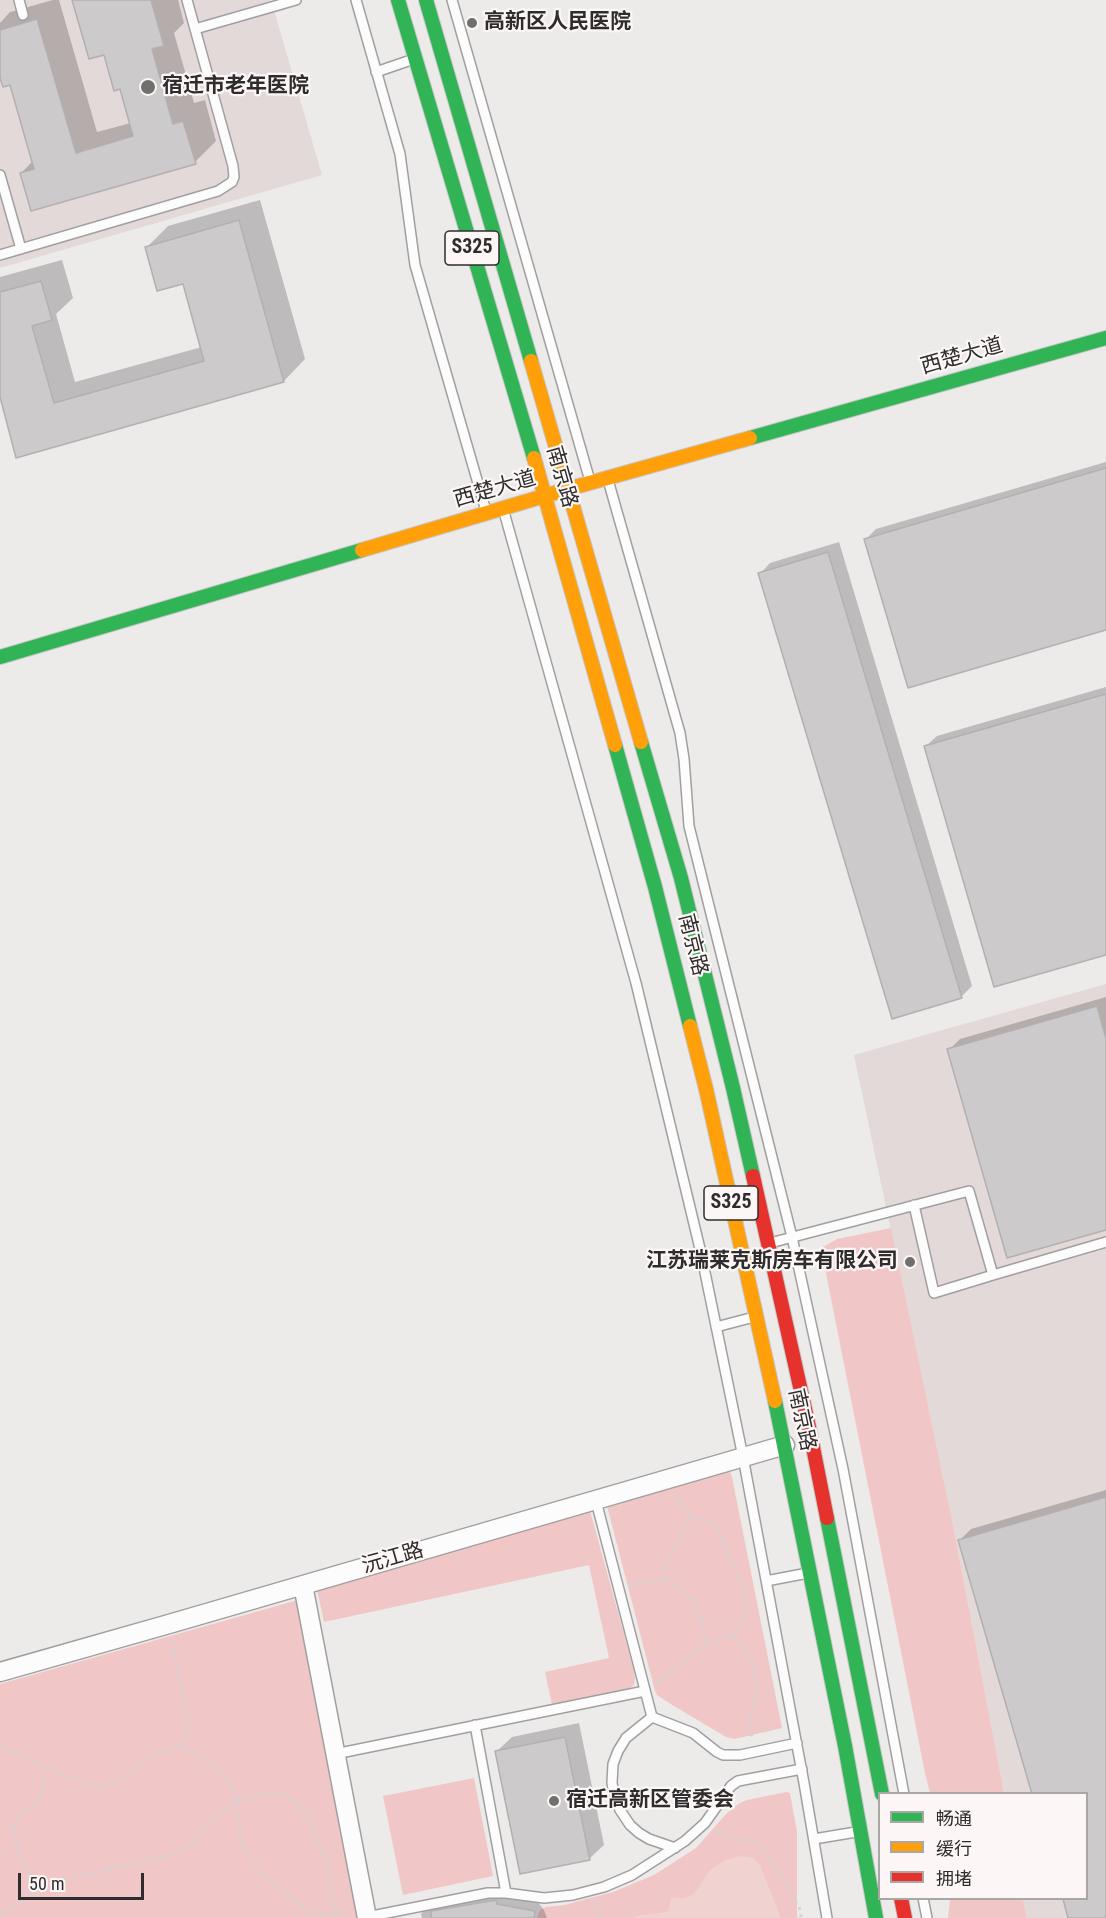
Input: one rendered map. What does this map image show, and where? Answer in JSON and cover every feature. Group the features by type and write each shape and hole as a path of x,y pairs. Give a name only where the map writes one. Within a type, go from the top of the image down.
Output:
{"main road":[{"name":"南京路","path":"398,0 546,497 656,887 706,1089 785,1445 876,1918"},
{"name":"南京路","path":"426,0 681,878 733,1088 809,1427 882,1792"},
{"name":"西楚大道","path":"0,657 568,489 1106,338"},
{"path":"901,1900 905,1918"}],"street":[{"name":"沅江路","path":"0,1672 785,1445"},
{"path":"303,1586 366,1915"}],"lane":[{"path":"19,0 23,15"},
{"path":"0,255 218,190 232,182 233,166 187,0"},
{"path":"195,29 296,0"},
{"path":"356,0 400,154 415,265 487,514"},
{"path":"452,0 591,483"},
{"path":"376,72 416,59"},
{"path":"0,175 21,249"},
{"path":"608,479 680,733 689,826 792,1237 843,1469 904,1792"},
{"path":"503,509 636,983 701,1253 743,1457 802,1769 827,1918"},
{"path":"768,1243 969,1191 993,1275"},
{"path":"914,1205 934,1293 1106,1242"},
{"path":"716,1328 756,1316"},
{"path":"596,1500 652,1717"},
{"path":"766,1581 811,1572"},
{"path":"335,1754 645,1691"},
{"path":"652,1717 693,1733 723,1755 753,1752 797,1743"},
{"path":"652,1717 626,1738 618,1751 613,1774 615,1798 620,1810 639,1833 675,1848"},
{"path":"475,1725 506,1893"},
{"path":"366,1915 488,1893 556,1898 604,1887 632,1875 685,1841 705,1823 731,1786 738,1781 802,1769"},
{"path":"814,1839 861,1832"},
{"path":"923,1900 927,1918"}],"path":[{"path":"645,1691 706,1644 733,1635 743,1618 747,1601 746,1593 718,1529 712,1523 690,1516 681,1505 670,1479"},
{"path":"660,1579 690,1516"},
{"path":"618,1587 660,1579 667,1580 682,1589 696,1605 704,1624 706,1644"},
{"path":"169,1624 188,1720 188,1732 180,1746"},
{"path":"733,1635 741,1642 751,1660 757,1681 756,1696 750,1718 753,1752"},
{"path":"0,1746 98,1788 126,1776 151,1755 180,1746 197,1755 228,1779 236,1794 242,1846 256,1868 272,1883 310,1912 366,1915"},
{"path":"39,1889 27,1875 16,1842 14,1824 23,1813 37,1804 43,1790 45,1765"},
{"path":"0,1914 12,1909 44,1885 168,1855 183,1849 196,1839 215,1816 237,1802 268,1794 283,1795 297,1803 310,1822 325,1857 334,1900 334,1918"},
{"path":"705,1823 722,1835 732,1839 751,1841 762,1848 779,1870 801,1911 801,1918"}],"shaded area":[{"name":"宿迁市老年医院","path":"0,0 271,0 322,175 0,268"},
{"name":"江苏瑞莱克斯房车有限公司","path":"1106,984 1106,1918 1027,1918 1023,1900 1088,1900 1088,1792 1004,1792 954,1530 854,1055"},
{"path":"891,1228 954,1530 1004,1792 930,1792 821,1248 837,1239"},
{"path":"725,1469 732,1477 782,1728 735,1739 726,1737 657,1695 606,1502"},
{"path":"589,1507 633,1667 634,1685 630,1688 552,1705 545,1672 609,1658 589,1565 324,1622 316,1585"},
{"path":"298,1600 358,1918 0,1918 0,1684"},
{"path":"474,1778 493,1876 403,1895 383,1796"},
{"path":"786,1792 790,1793 797,1832 797,1918 537,1918 540,1910 546,1907 564,1905 613,1892 654,1875 696,1848 738,1804"},
{"path":"739,1856 753,1858 760,1865 781,1918 633,1918 669,1911 671,1898 684,1898 694,1894 710,1870 724,1861"},
{"path":"950,1900 1023,1900 1027,1918 948,1918"}],"building":[{"path":"72,0 151,0 164,46 152,49 173,124 183,121 196,164 31,211 20,173 34,169 10,85 3,87 0,78 0,30 37,19 76,153 133,136 120,89 114,91 104,55 89,59"},
{"path":"239,220 284,382 16,458 0,397 0,292 41,281 52,320 32,326 54,403 204,361 183,284 157,291 145,247"},
{"path":"1106,468 1106,630 908,688 864,539"},
{"path":"828,552 962,998 892,1019 758,573"},
{"path":"1106,694 1106,955 994,987 924,746"},
{"path":"1097,1006 1106,1039 1106,1230 1007,1258 947,1049"},
{"path":"1106,1497 1106,1918 1068,1918 1063,1900 1088,1900 1088,1792 1031,1792 958,1540"},
{"path":"565,1737 590,1860 520,1874 495,1751"},
{"path":"496,1900 497,1904 535,1911 534,1918 431,1918 431,1911"}],"traffic: fast":[{"path":"398,0 534,458"},
{"path":"426,0 531,361"},
{"path":"750,438 1106,338"},
{"path":"0,657 362,550"},
{"path":"641,742 681,878 753,1176"},
{"path":"615,745 655,887 690,1026"},
{"path":"775,1401 845,1746 876,1918"},
{"path":"827,1518 882,1792"}],"traffic: slow":[{"path":"531,361 641,742"},
{"path":"362,550 750,438"},
{"path":"534,458 615,745"},
{"path":"690,1026 775,1401"}],"traffic: jam":[{"path":"753,1176 827,1518"},
{"path":"901,1900 905,1918"}],"place":[{"name":"高新区人民医院","path":"472,23"},
{"name":"宿迁市老年医院","path":"148,87"},
{"name":"江苏瑞莱克斯房车有限公司","path":"910,1262"},
{"name":"宿迁高新区管委会","path":"554,1801"}]}
